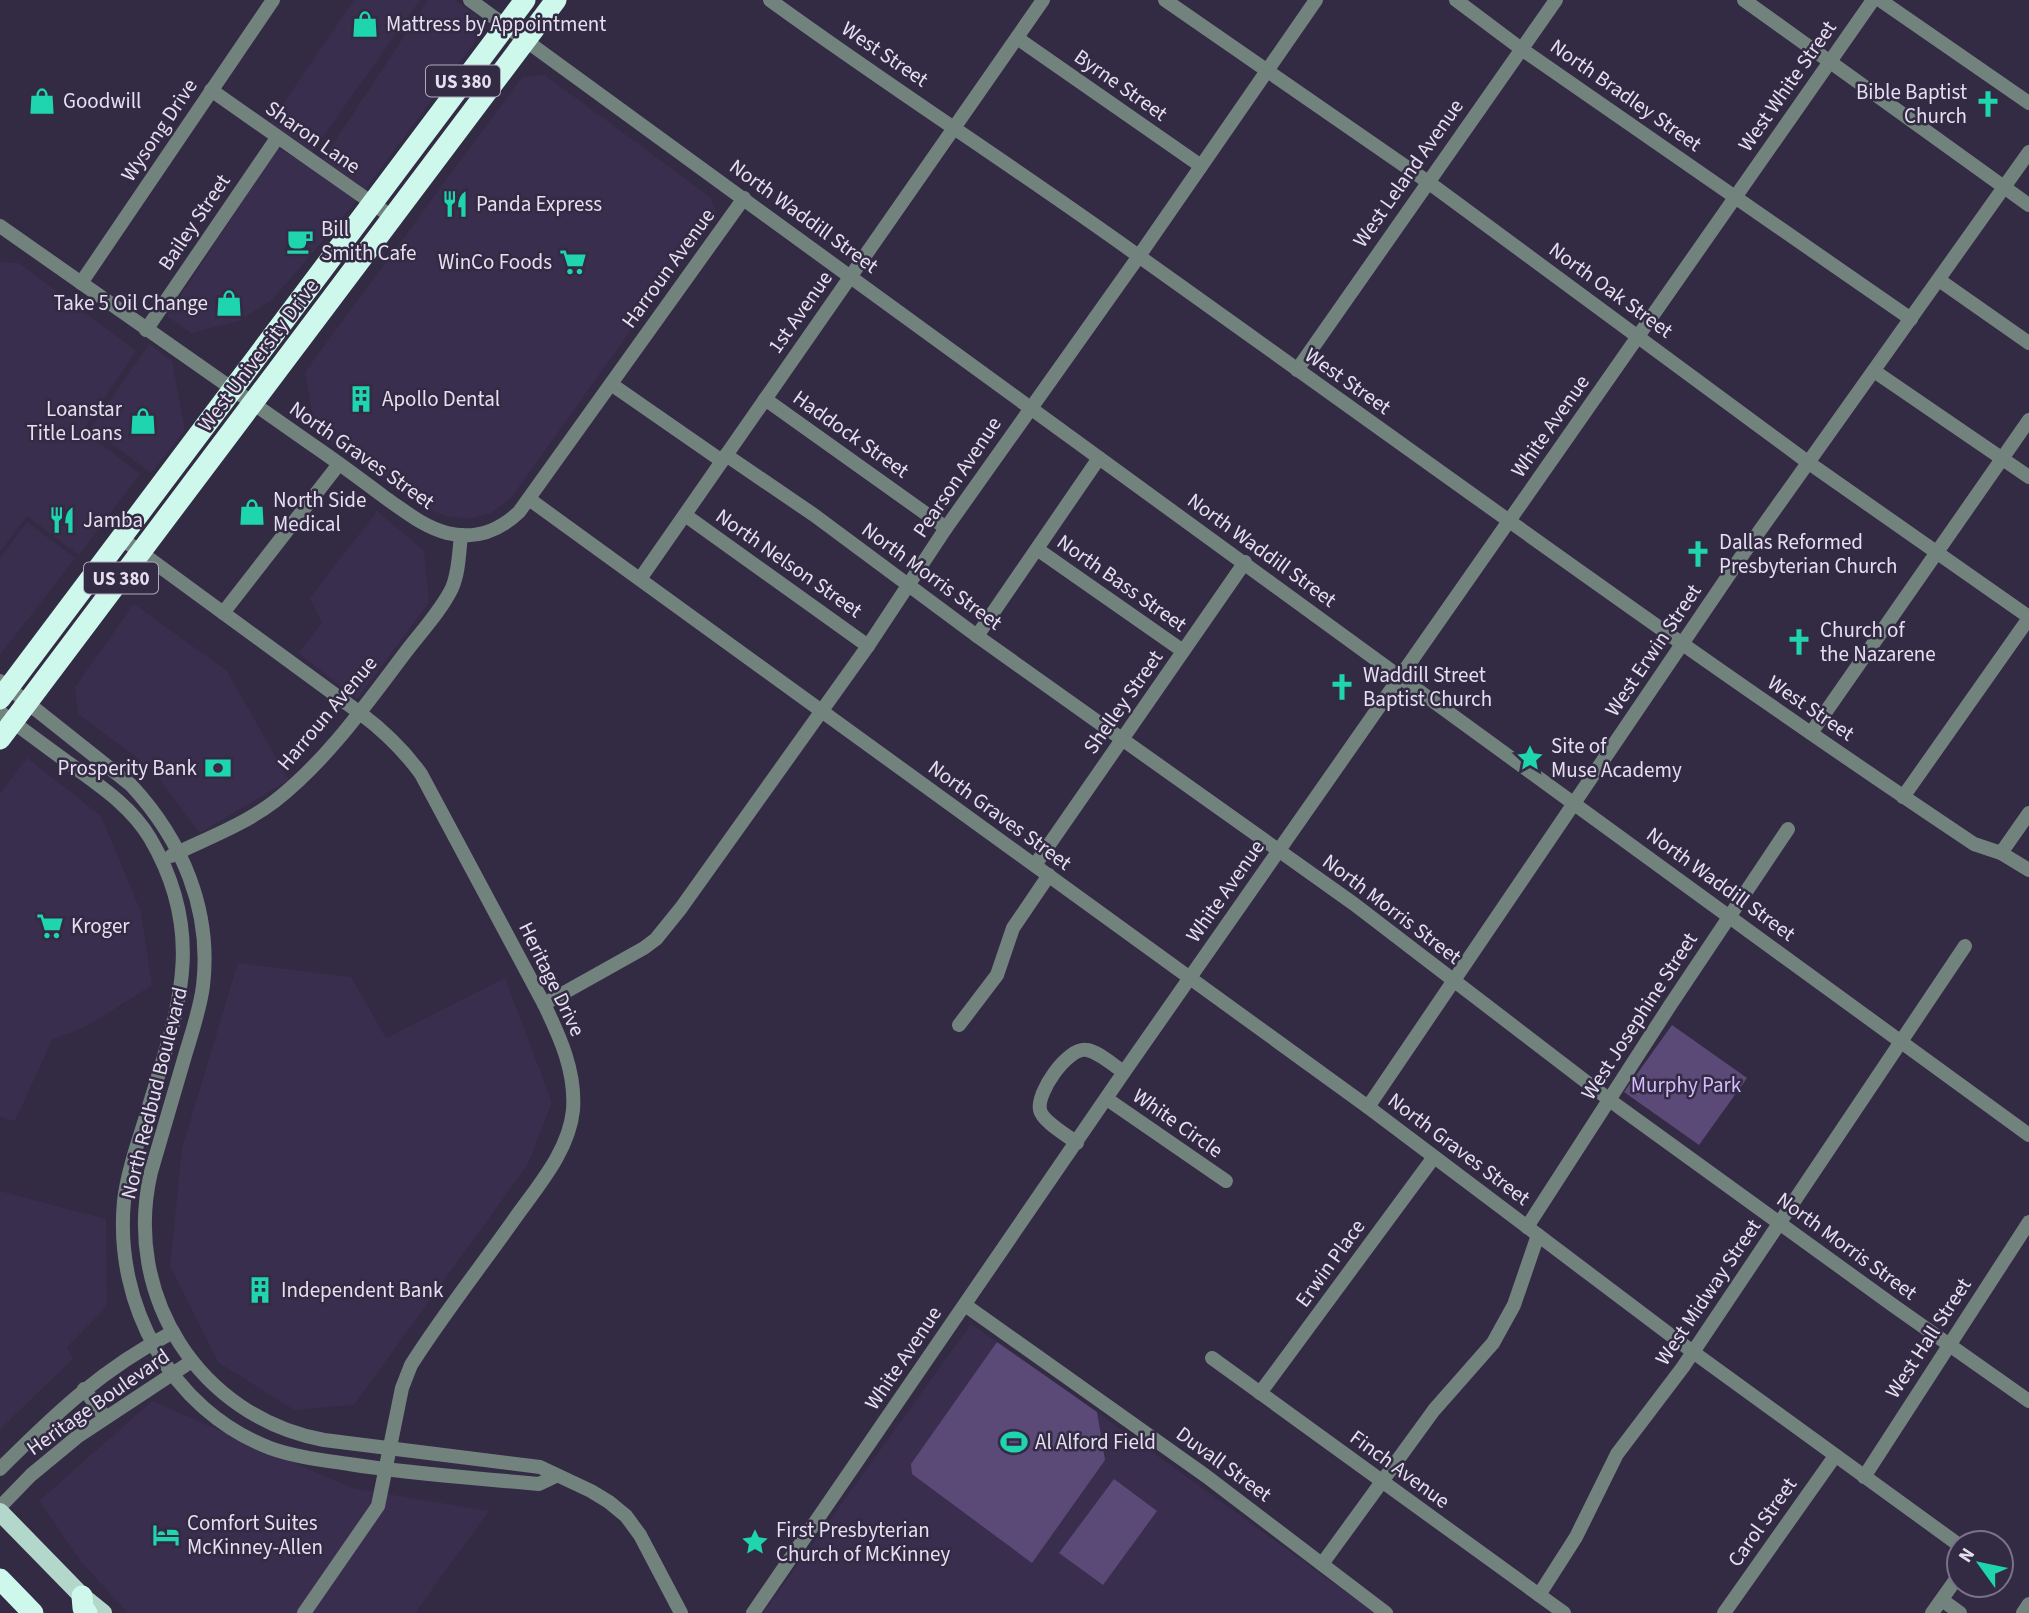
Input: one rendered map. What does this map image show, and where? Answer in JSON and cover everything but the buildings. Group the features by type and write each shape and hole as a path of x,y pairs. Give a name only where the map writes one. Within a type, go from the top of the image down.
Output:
{"highway":[{"name":"West University Drive","path":"3,689 121,538 525,0"},
{"name":"West University Drive","path":"0,739 6,717 28,702 556,0"},
{"path":"0,1579 33,1613"}],"main road":[{"path":"0,1509 85,1604 103,1613"}],"street":[{"name":"Wysong Drive","path":"81,283 273,0"},
{"name":"North Waddill Street","path":"470,0 2029,1135"},
{"name":"1st Avenue","path":"640,579 1043,0"},
{"name":"North Oak Street","path":"1166,0 1428,182 1810,463 2029,618"},
{"name":"Pearson Avenue","path":"544,1004 633,955 656,939 681,908 869,646 946,527 1139,256 1316,0"},
{"name":"North Bradley Street","path":"1456,0 1520,48 1911,319"},
{"name":"West Leland Avenue","path":"1297,370 1556,0"},
{"path":"1744,0 2029,205"},
{"name":"West White Street","path":"1735,196 1873,0"},
{"path":"1881,0 2029,103"},
{"name":"West Street","path":"780,3 1682,644 1974,844 2001,853 2029,870"},
{"name":"Byrne Street","path":"1017,38 1202,166"},
{"name":"Sharon Lane","path":"211,90 392,217"},
{"name":"Bailey Street","path":"146,330 278,138"},
{"name":"West Erwin Street","path":"1368,1107 1682,644 2029,152"},
{"name":"White Avenue","path":"753,1613 1124,1072 1735,196"},
{"name":"Harroun Avenue","path":"529,499 744,198"},
{"name":"North Graves Street","path":"0,226 419,522 447,533 481,534 495,530 511,519 529,499 1368,1107 1693,1352 1945,1535"},
{"path":"1939,281 2029,343"},
{"path":"1874,371 2029,477"},
{"name":"North Morris Street","path":"611,384 814,515 977,636 1279,850 1610,1099 2029,1401"},
{"name":"Haddock Street","path":"765,399 946,527"},
{"path":"1811,733 2029,420"},
{"path":"977,636 1100,458"},
{"path":"223,613 339,464"},
{"name":"North Nelson Street","path":"685,515 869,646"},
{"name":"Harroun Avenue","path":"161,861 243,821 302,781 359,713 452,588 461,535"},
{"name":"Heritage Drive","path":"121,538 359,713 406,752 421,774 558,1031 572,1075 573,1112 564,1143 554,1164 411,1365 402,1388 388,1448 381,1499 375,1513 304,1613"},
{"name":"North Bass Street","path":"1037,549 1183,651"},
{"name":"Shelley Street","path":"1035,866 1245,562"},
{"path":"1903,797 2029,618"},
{"name":"North Redbud Boulevard","path":"3,689 28,702 131,785 148,803 179,852 198,902 204,976 196,1018 149,1182 144,1221 152,1284 173,1332 192,1361 226,1395 271,1423 312,1438 540,1466 556,1476 591,1490 626,1516 640,1535 681,1613"},
{"name":"North Redbud Boulevard","path":"6,717 124,805 150,838 179,912 184,972 175,1018 129,1174 123,1216 127,1272 138,1311 152,1343 172,1376 207,1411 251,1439 294,1455 386,1470 539,1484 556,1476"},
{"path":"2001,853 2029,813"},
{"name":"West Josephine Street","path":"1322,1564 1380,1480 1434,1409 1493,1343 1514,1305 1532,1231 1610,1099 1788,829"},
{"path":"959,1025 997,975 1013,928 1049,875"},
{"name":"West Midway Street","path":"1539,1595 1569,1549 1617,1454 1670,1386 1965,946"},
{"path":"1077,1143 1044,1118 1040,1110 1040,1101 1059,1066 1072,1054 1089,1050 1124,1072"},
{"name":"White Circle","path":"1107,1099 1226,1181"},
{"name":"Erwin Place","path":"1260,1393 1434,1157"},
{"name":"West Hall Street","path":"1864,1477 2029,1223"},
{"name":"Duvall Street","path":"965,1305 1206,1476 1386,1613"},
{"name":"Heritage Boulevard","path":"0,1469 84,1389 110,1369 173,1332"},
{"name":"Finch Avenue","path":"1212,1358 1564,1613"},
{"name":"Heritage Boulevard","path":"0,1509 47,1461 105,1417 192,1361"},
{"path":"84,1389 105,1417"},
{"name":"Carol Street","path":"1724,1613 1835,1456"},
{"path":"1932,1613 1945,1596"},
{"path":"1942,1600 1960,1613"},
{"path":"2023,1613 2029,1604"}],"shaded area":[{"path":"354,0 420,0 312,152 270,123"},
{"path":"428,0 455,0 488,24 355,203 273,299 239,321 191,333 167,316 278,148 316,170"},
{"path":"545,75 711,198 716,211 511,498 491,513 469,519 446,516 415,501 315,430 305,372 522,77"},
{"path":"0,262 19,263 136,351 83,430 140,474 79,555 27,516 0,552"},
{"path":"149,344 172,361 185,430 151,473 91,428"},
{"path":"377,511 424,551 429,602 357,699 299,653 322,623 310,598"},
{"path":"27,522 75,558 0,655 0,558"},
{"path":"134,604 227,671 289,780 200,833 152,769 78,714 75,687"},
{"path":"27,758 101,816 141,912 152,985 89,1025 52,1040 15,1121 0,1117 0,794"},
{"path":"238,963 351,977 386,1038 505,978 552,1102 528,1164 354,1405 294,1410 218,1362 170,1266 182,1148"},
{"path":"0,1191 106,1219 107,1306 67,1347 73,1359 0,1429"},
{"path":"971,1324 1097,1412 1375,1613 763,1613"},
{"path":"152,1401 352,1488 489,1511 415,1613 128,1613 82,1563 39,1501"}],"green space":[{"name":"Murphy Park","path":"1672,1025 1747,1078 1699,1145 1624,1092"},
{"name":"Al Alford Field","path":"997,1342 1097,1412 1105,1460 1032,1563 912,1474 911,1464"},
{"path":"1114,1479 1157,1511 1103,1585 1059,1553"}],"place":[{"name":"Mattress by Appointment","path":"365,24"},
{"name":"Goodwill","path":"42,101"},
{"name":"Bible Baptist Church","path":"1988,104"},
{"name":"Panda Express","path":"455,204"},
{"name":"Bill Smith Cafe","path":"300,241"},
{"name":"WinCo Foods","path":"573,262"},
{"name":"Take 5 Oil Change","path":"229,303"},
{"name":"Apollo Dental","path":"361,399"},
{"name":"Loanstar Title Loans","path":"143,421"},
{"name":"North Side Medical","path":"252,512"},
{"name":"Jamba","path":"62,520"},
{"name":"Dallas Reformed Presbyterian Church","path":"1698,554"},
{"name":"Church of the Nazarene","path":"1799,642"},
{"name":"Waddill Street Baptist Church","path":"1342,687"},
{"name":"Site of Muse Academy","path":"1530,758"},
{"name":"Prosperity Bank","path":"218,768"},
{"name":"Kroger","path":"50,926"},
{"name":"Independent Bank","path":"260,1290"},
{"name":"Al Alford Field","path":"1014,1442"},
{"name":"Comfort Suites McKinney-Allen","path":"166,1535"},
{"name":"First Presbyterian Church of McKinney","path":"755,1542"}]}
